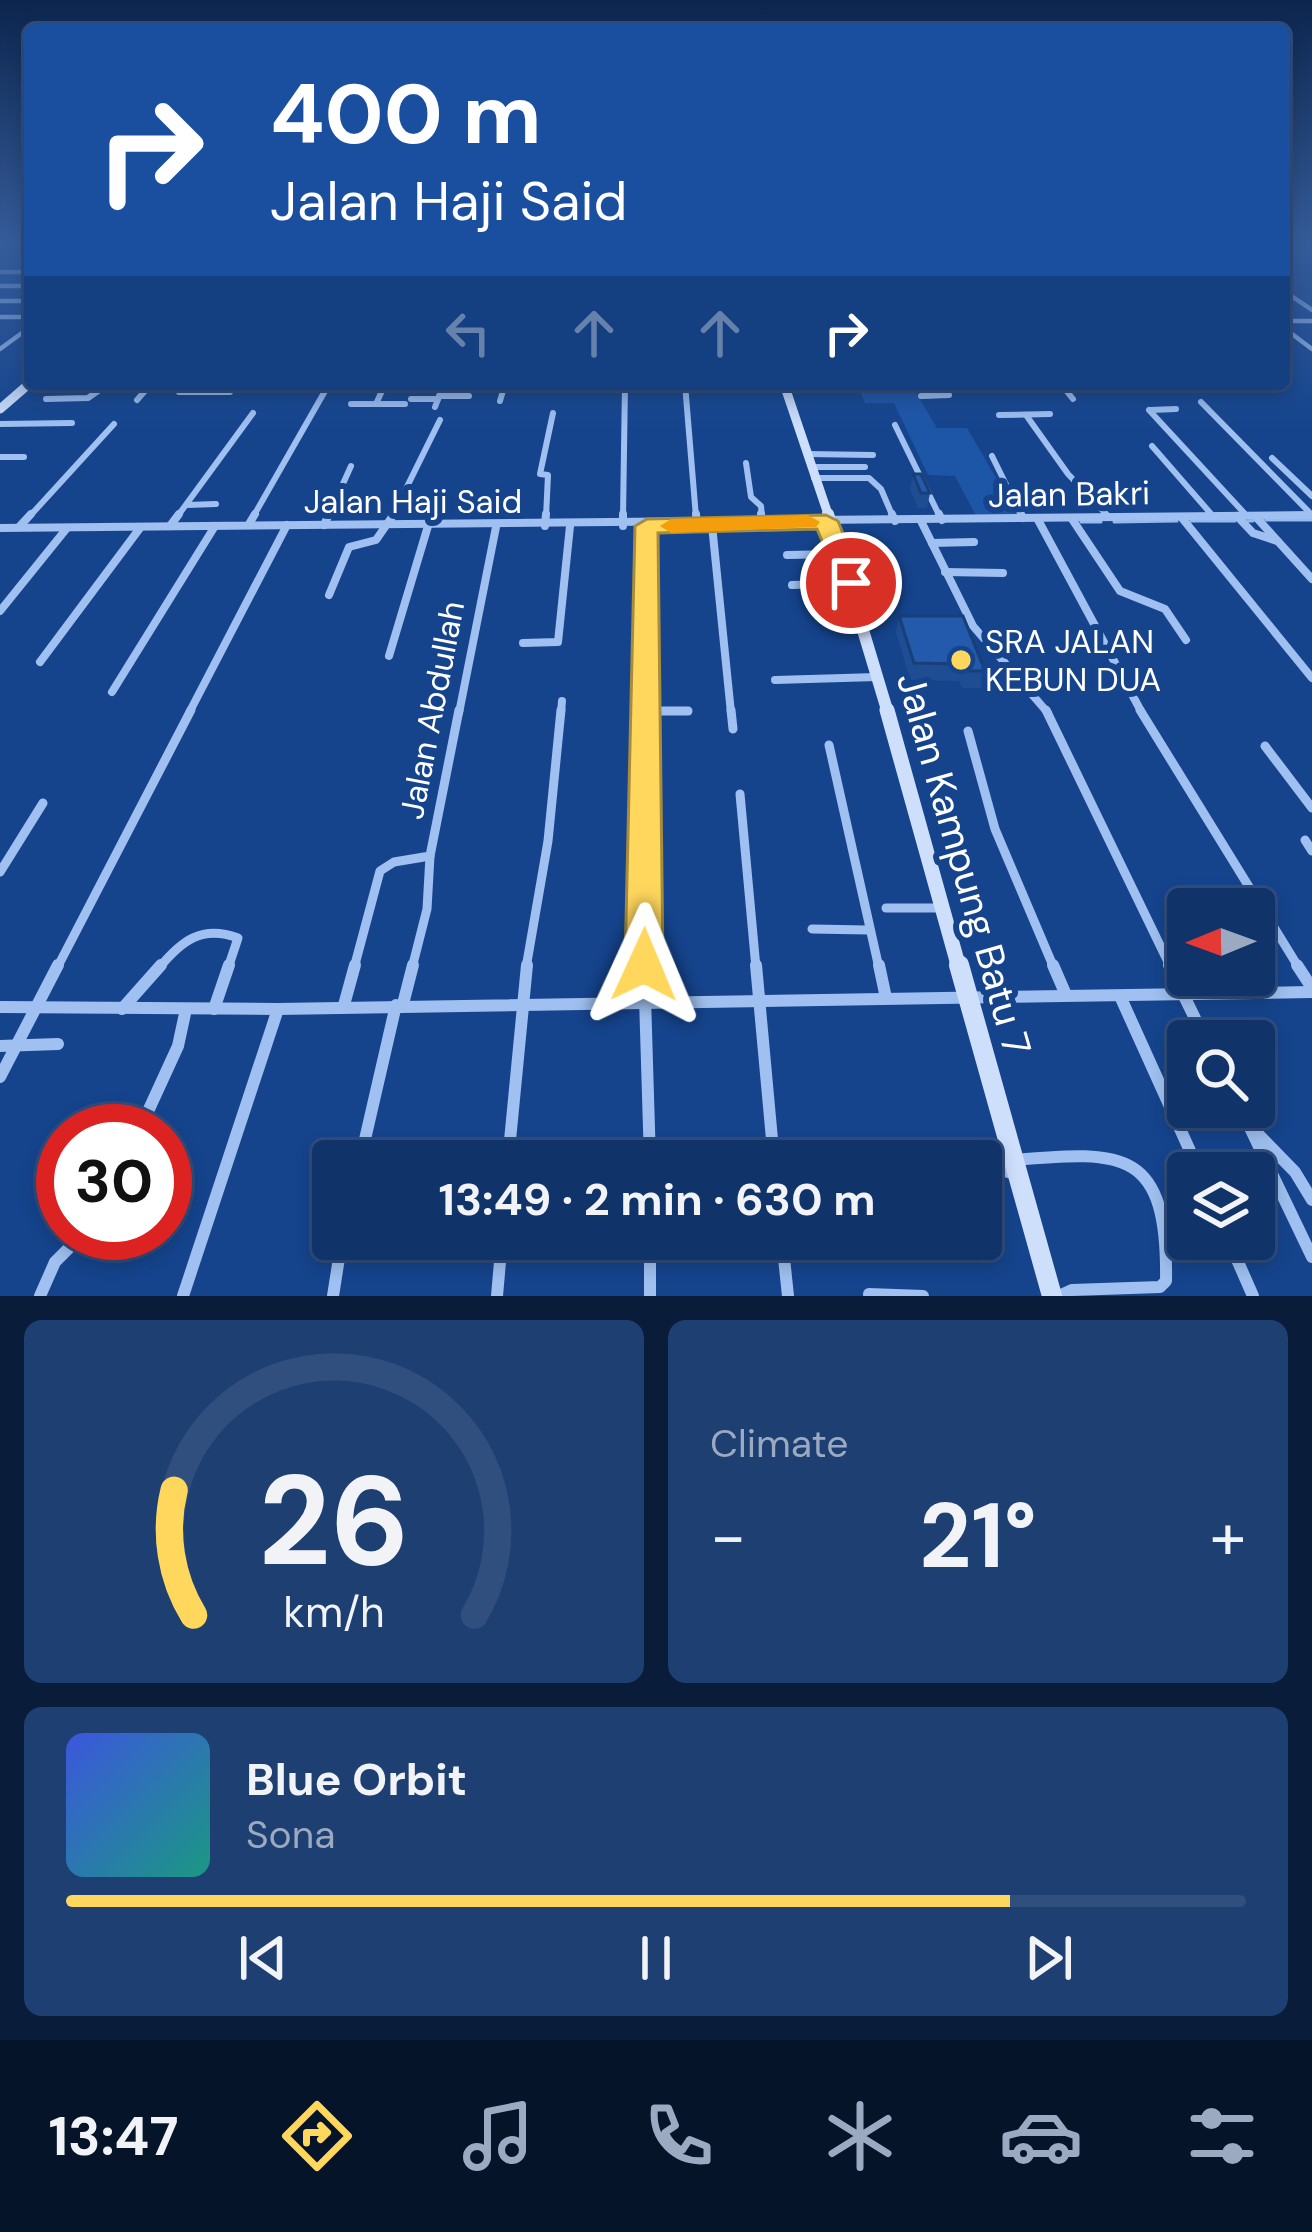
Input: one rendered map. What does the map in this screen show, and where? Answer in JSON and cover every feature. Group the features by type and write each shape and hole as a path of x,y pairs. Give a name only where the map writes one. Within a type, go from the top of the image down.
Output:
{"street":[{"path":"0,350 24,332"},
{"path":"0,409 24,388"},
{"path":"39,405 56,390"},
{"path":"46,399 93,397 101,390"},
{"path":"136,400 145,390"},
{"path":"248,525 326,390"},
{"path":"376,404 382,390"},
{"path":"438,401 442,390"},
{"path":"500,401 503,390"},
{"path":"623,526 625,390"},
{"path":"686,390 697,525"},
{"name":"Jalan Kampung Batu 7","path":"786,390 826,521 851,583 1015,1167 1056,1296"},
{"path":"921,396 949,395 946,390"},
{"path":"1066,390 1073,399"},
{"path":"179,392 230,392"},
{"path":"351,404 469,396"},
{"path":"1201,402 1312,515"},
{"path":"1175,410 1149,410 1246,516 1279,542 1312,579"},
{"path":"169,527 253,413"},
{"path":"545,526 550,485 548,475 540,474 553,413"},
{"path":"999,415 1050,414"},
{"path":"1026,415 1068,474 1109,517"},
{"path":"329,595 349,547 370,544 403,500 440,420"},
{"path":"0,424 71,423"},
{"path":"18,528 114,424"},
{"path":"895,424 942,520"},
{"path":"1152,446 1213,516"},
{"path":"809,467 873,455"},
{"path":"0,457 24,457"},
{"path":"992,457 1023,518"},
{"path":"1272,458 1312,496"},
{"path":"746,463 751,497 761,506 762,524"},
{"path":"324,525 351,466"},
{"path":"809,467 865,467"},
{"path":"809,467 869,478 881,489 896,521"},
{"path":"185,505 216,504"},
{"name":"Jalan Bakri","path":"826,521 1312,515"},
{"path":"1246,516 1253,533 1279,542"},
{"path":"1071,517 1120,591 1165,609 1186,640"},
{"path":"1181,517 1312,678"},
{"path":"1036,518 1164,755 1312,990"},
{"path":"921,520 973,626 1048,713 1167,965"},
{"name":"Jalan Haji Said","path":"0,528 826,521"},
{"path":"0,1077 286,525"},
{"path":"389,656 428,525"},
{"path":"712,525 733,729"},
{"path":"112,692 215,526"},
{"path":"523,644 558,643 570,526"},
{"path":"647,526 645,1000 649,1140"},
{"path":"0,611 68,527"},
{"path":"40,662 141,527"},
{"name":"Jalan Abdullah","path":"344,1005 380,872 394,862 430,856 496,527"},
{"path":"932,543 974,542"},
{"path":"787,555 839,554"},
{"path":"944,572 1003,573"},
{"path":"792,585 851,583"},
{"path":"775,680 877,676"},
{"path":"510,1140 520,1003 548,841 562,701"},
{"path":"646,711 688,711"},
{"path":"968,731 995,829 1066,995"},
{"path":"829,745 886,998"},
{"path":"1264,746 1312,808"},
{"path":"740,794 754,896 758,1000 772,1140"},
{"path":"0,872 43,803"},
{"path":"1305,840 1312,851"},
{"path":"365,1140 428,909 430,856"},
{"path":"886,908 941,908"},
{"path":"812,928 868,930"},
{"path":"122,1010 166,953 197,933 238,938 214,1009"},
{"path":"1275,991 1312,990"},
{"path":"0,1007 278,1009 1167,995"},
{"path":"1120,996 1191,1152"},
{"path":"151,1104 178,1046 186,1009"},
{"path":"183,1296 278,1009"},
{"path":"0,1046 58,1044"},
{"path":"1251,1128 1312,1257"},
{"path":"1252,1128 1294,1172 1312,1200"},
{"path":"1002,1166 1103,1155 1126,1160 1143,1179 1168,1256 1166,1280 1160,1287 1072,1290 1056,1296"},
{"path":"40,1296 57,1260"},
{"path":"333,1296 339,1260"},
{"path":"497,1296 500,1260"},
{"path":"650,1260 650,1296"},
{"path":"784,1260 788,1296"},
{"path":"1237,1260 1252,1296"},
{"path":"869,1294 923,1296"}],"shaded area":[{"path":"860,390 915,390 937,428 967,428 1017,514 975,514 955,476 928,475 894,403 865,403"}],"building":[{"path":"913,474 921,474 930,493 921,493"},
{"path":"899,616 963,616 985,671 966,671 963,664 914,663"}],"waterway":[{"path":"1266,520 1312,520"},
{"path":"1114,522 1177,521"},
{"path":"1191,521 1235,521"},
{"path":"1248,521 1253,521"},
{"path":"1081,522 1101,522"}],"slow traffic":[{"path":"671,526 808,522"}],"place":[{"name":"SRA JALAN KEBUN DUA","path":"961,660"}],"route":[{"path":"644,965 647,526 826,521 851,583"}]}
